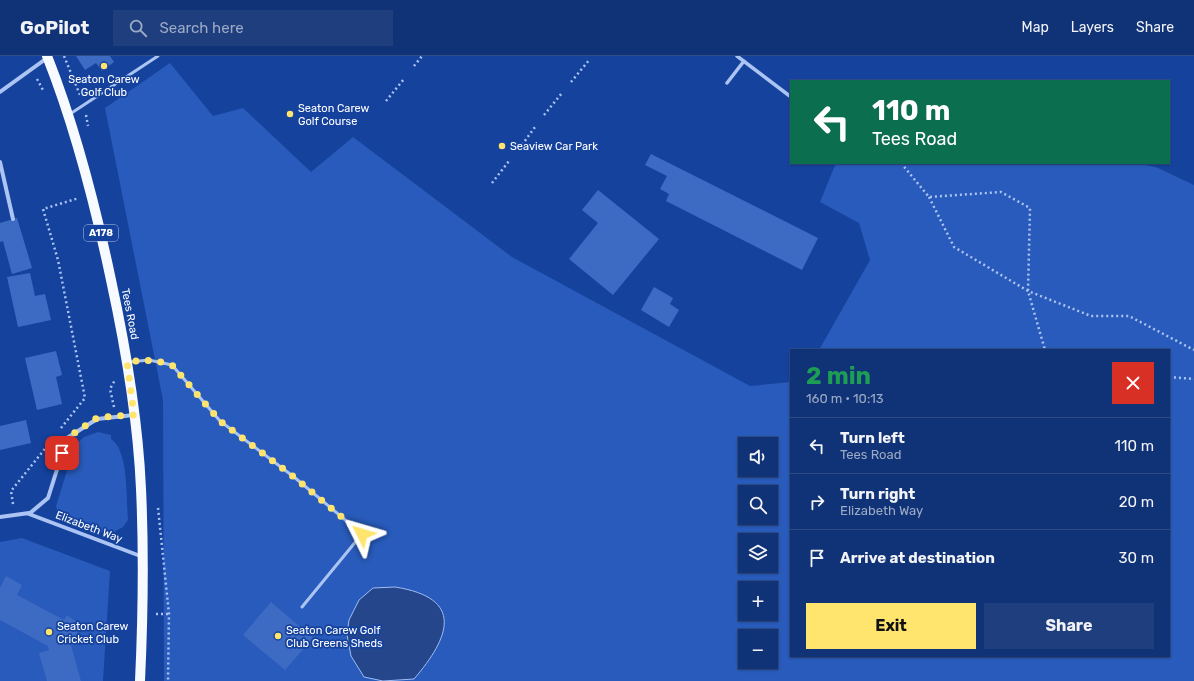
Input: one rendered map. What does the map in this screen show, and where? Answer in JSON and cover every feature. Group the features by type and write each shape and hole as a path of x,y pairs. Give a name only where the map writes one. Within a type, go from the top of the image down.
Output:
{"main road":[{"name":"Tees Road","path":"48,56 69,115 87,177 104,245 127,362 141,488 143,614 140,681"}],"street":[{"path":"0,92 48,56"},
{"path":"737,56 790,97"},
{"path":"727,84 744,61"},
{"path":"0,162 13,219"},
{"name":"Elizabeth Way","path":"29,514 48,498 67,438 97,418 134,415"},
{"name":"Elizabeth Way","path":"0,517 29,513 143,557"}],"lane":[{"path":"69,115 158,56"},
{"path":"127,362 150,360 172,365 220,421 294,477 362,534 302,607"}],"path":[{"path":"414,66 422,56"},
{"path":"572,82 590,59"},
{"path":"386,101 404,79"},
{"path":"544,115 562,93"},
{"path":"518,149 535,127"},
{"path":"492,183 509,161"},
{"path":"902,164 929,197 954,247 1028,291 1091,316 1129,316 1194,350"},
{"path":"929,197 1001,192 1030,208 1028,291 1046,349"},
{"path":"15,515 11,491 85,398 58,260 43,209 81,197"},
{"path":"1170,377 1194,379"},
{"path":"168,681 169,614"}],"shaded area":[{"name":"Seaton Carew Golf Club","path":"170,63 213,116 243,108 311,172 353,137 512,257 750,386 790,382 790,657 1170,657 1170,349 820,349 870,260 859,223 820,202 836,164 1139,164 1156,167 1194,185 1194,681 164,681 163,400 105,108"},
{"path":"98,432 111,435 111,439 117,445 121,454 126,476 128,520 123,527 114,532 115,535 112,536 64,519 58,514 56,506 75,445 84,437"},
{"path":"22,538 110,571 103,681 0,681 0,542"},
{"path":"395,587 417,592 433,600 441,610 444,621 442,634 436,648 414,679 383,681 364,677 351,656 347,635 349,620 359,600 373,588"}],"building":[{"name":"Seaton Carew Golf Club","path":"76,56 110,56 114,62 102,71 96,63 85,70"},
{"path":"651,154 818,238 802,270 666,201 669,194 660,189 667,176 645,165"},
{"path":"598,190 659,239 613,295 569,259 598,223 582,210"},
{"path":"17,218 32,268 12,274 3,241 0,242 0,223"},
{"path":"30,273 35,296 45,294 51,320 18,327 7,277"},
{"path":"654,287 673,298 670,304 679,310 669,327 641,310"},
{"path":"56,351 62,375 56,377 62,404 37,410 25,358"},
{"path":"26,420 31,443 0,450 0,426"},
{"name":"Seaton Carew Cricket Club","path":"6,576 22,585 17,595 64,620 67,615 75,621 79,643 71,645 81,681 47,681 39,653 49,650 48,646 0,620 0,588"},
{"name":"Seaton Carew Golf Club Greens Sheds","path":"271,602 313,638 285,670 243,635"}],"place":[{"name":"Seaton Carew Golf Club","path":"104,66"},
{"name":"Seaton Carew Golf Course","path":"290,114"},
{"name":"Seaview Car Park","path":"502,146"},
{"name":"Seaton Carew Cricket Club","path":"49,632"},
{"name":"Seaton Carew Golf Club Greens Sheds","path":"278,636"}],"route":[{"path":"62,453 67,438 97,418 134,415 127,362 150,360 161,362 172,365 220,421 294,477 362,534"}]}
